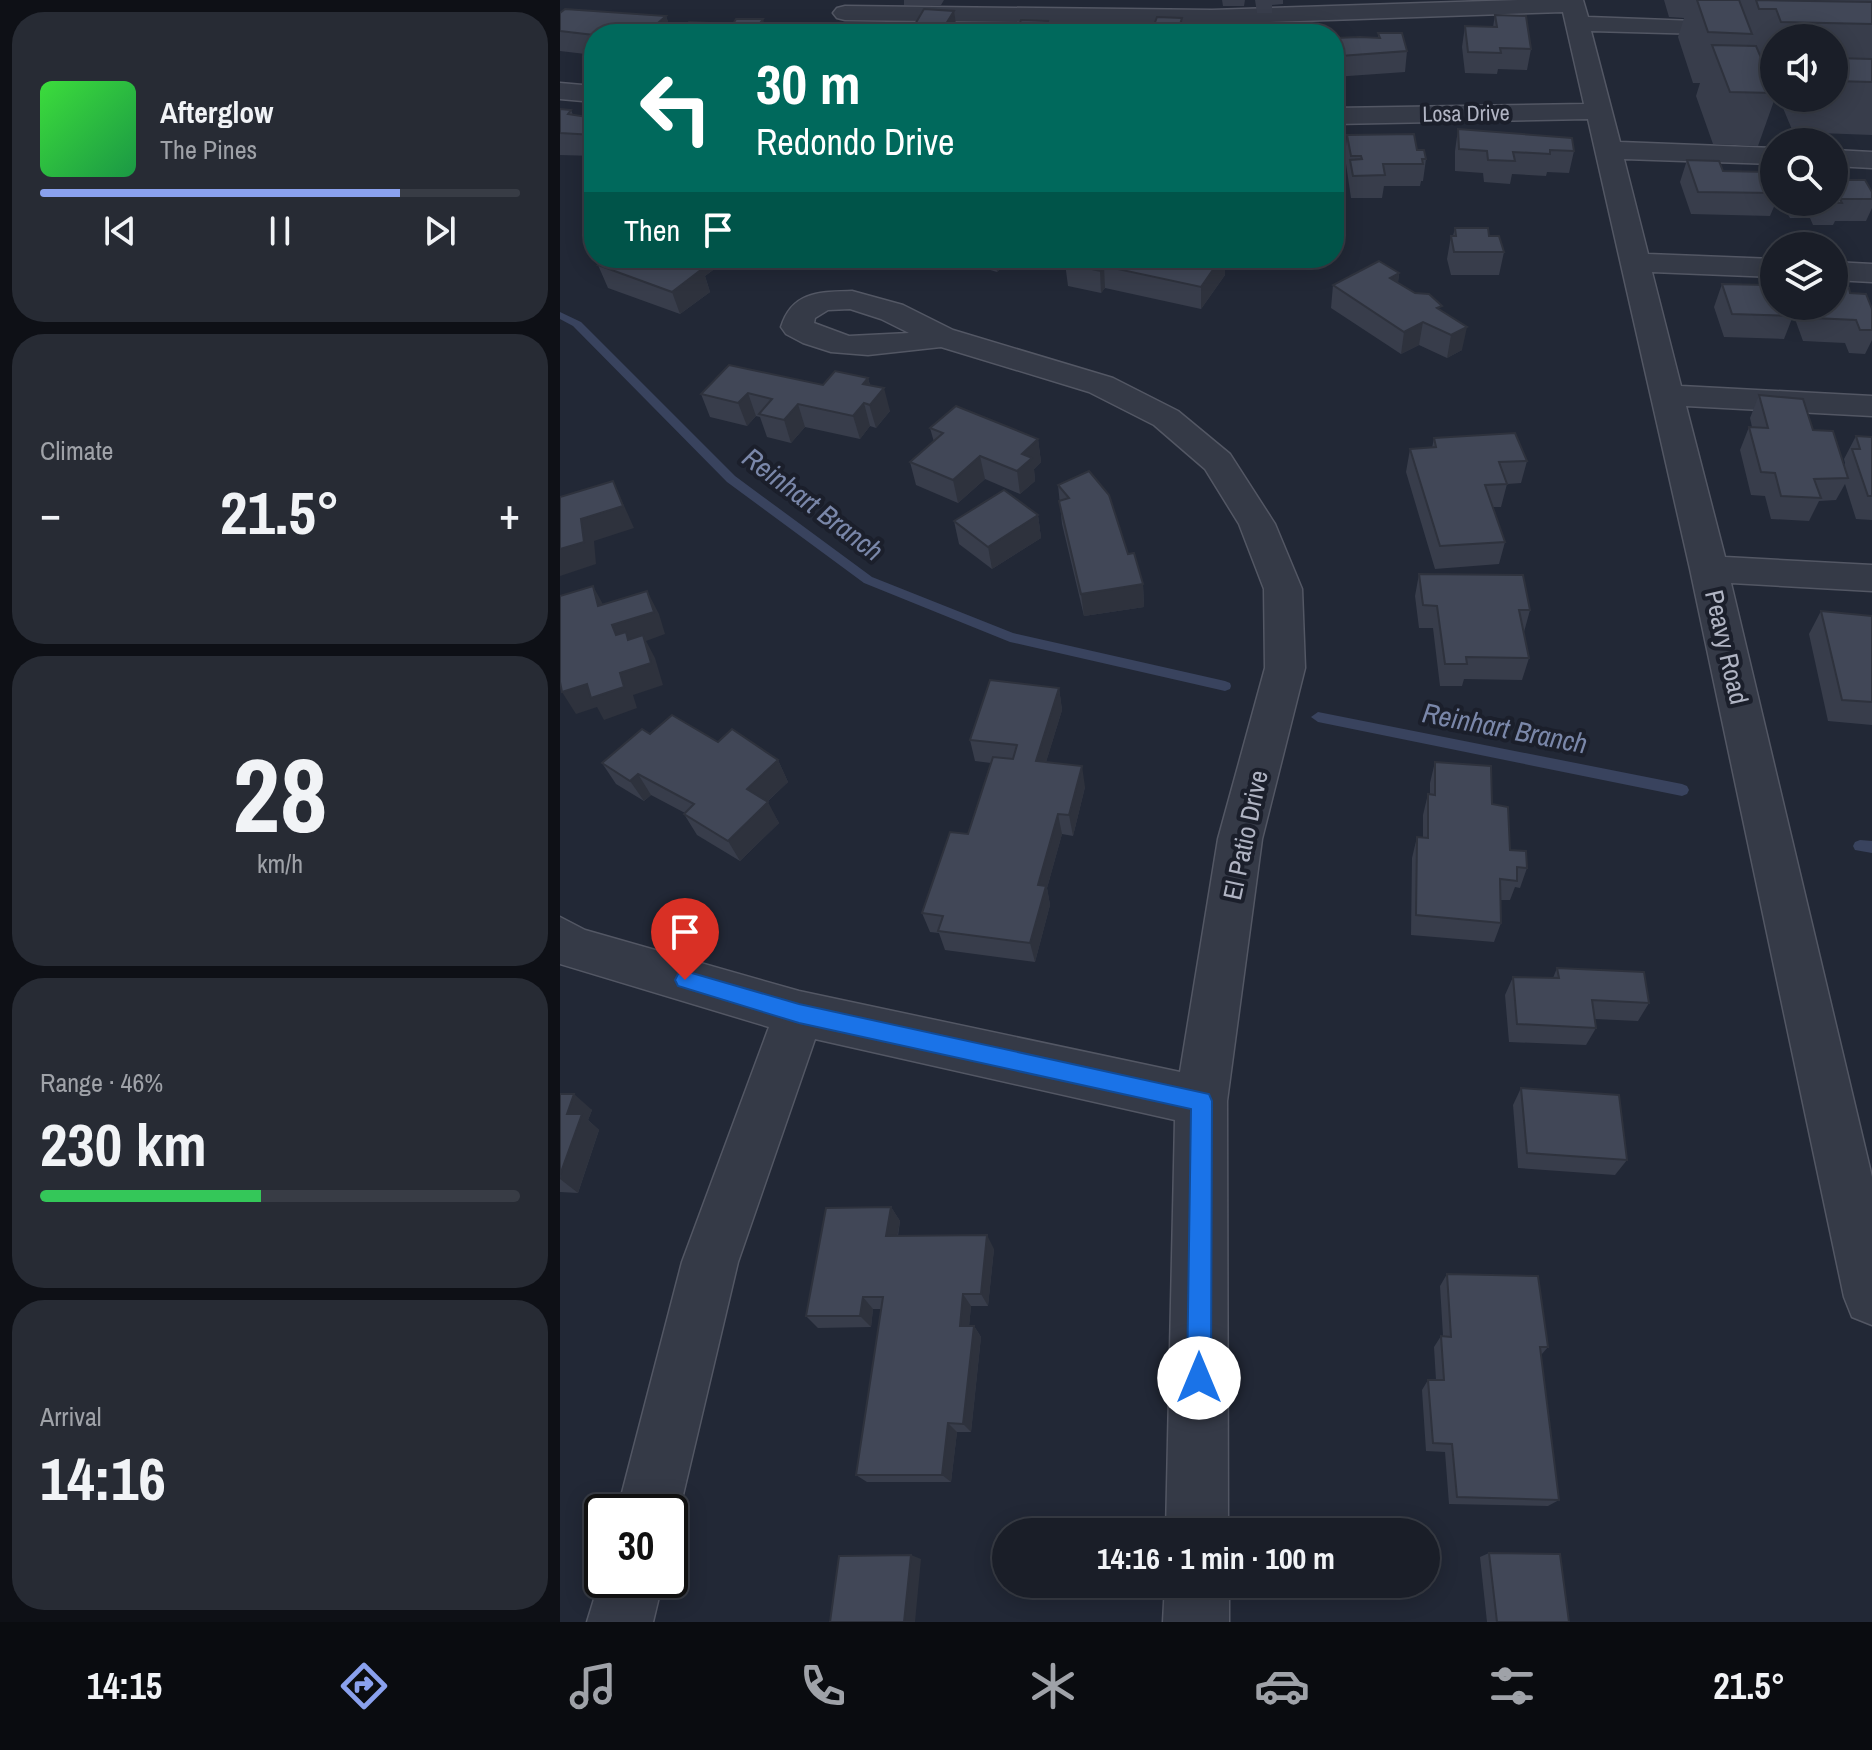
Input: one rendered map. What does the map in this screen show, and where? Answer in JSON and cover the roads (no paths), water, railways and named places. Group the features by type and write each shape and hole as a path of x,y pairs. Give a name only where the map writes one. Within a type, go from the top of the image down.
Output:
{"street":[{"path":"849,7 1212,17 1575,10 1760,29"},
{"name":"Peavy Road","path":"1575,10 1866,1243 1872,1297"},
{"path":"560,91 584,93"},
{"name":"Losa Drive","path":"1344,116 1598,111"},
{"path":"1609,150 1760,155"},
{"path":"1848,159 1872,160"},
{"path":"1636,262 1760,267"},
{"path":"1848,272 1872,273"},
{"name":"El Patio Drive","path":"942,337 1101,385 1166,418 1218,462 1257,524 1283,589 1285,668 1240,839 1201,1101 1197,1518"},
{"path":"1668,395 1872,406"},
{"path":"1709,569 1872,578"},
{"path":"564,945 799,1013 1201,1101"},
{"path":"652,1494 710,1262 799,1013"},
{"path":"620,1622 626,1598"},
{"path":"1196,1622 1197,1598"}],"waterway":[{"name":"Reinhart Branch","path":"560,315 577,324 731,479 868,580 1010,637 1225,686"},
{"name":"Reinhart Branch","path":"1318,717 1682,790"},
{"name":"Reinhart Branch","path":"1860,846 1872,847"}]}
